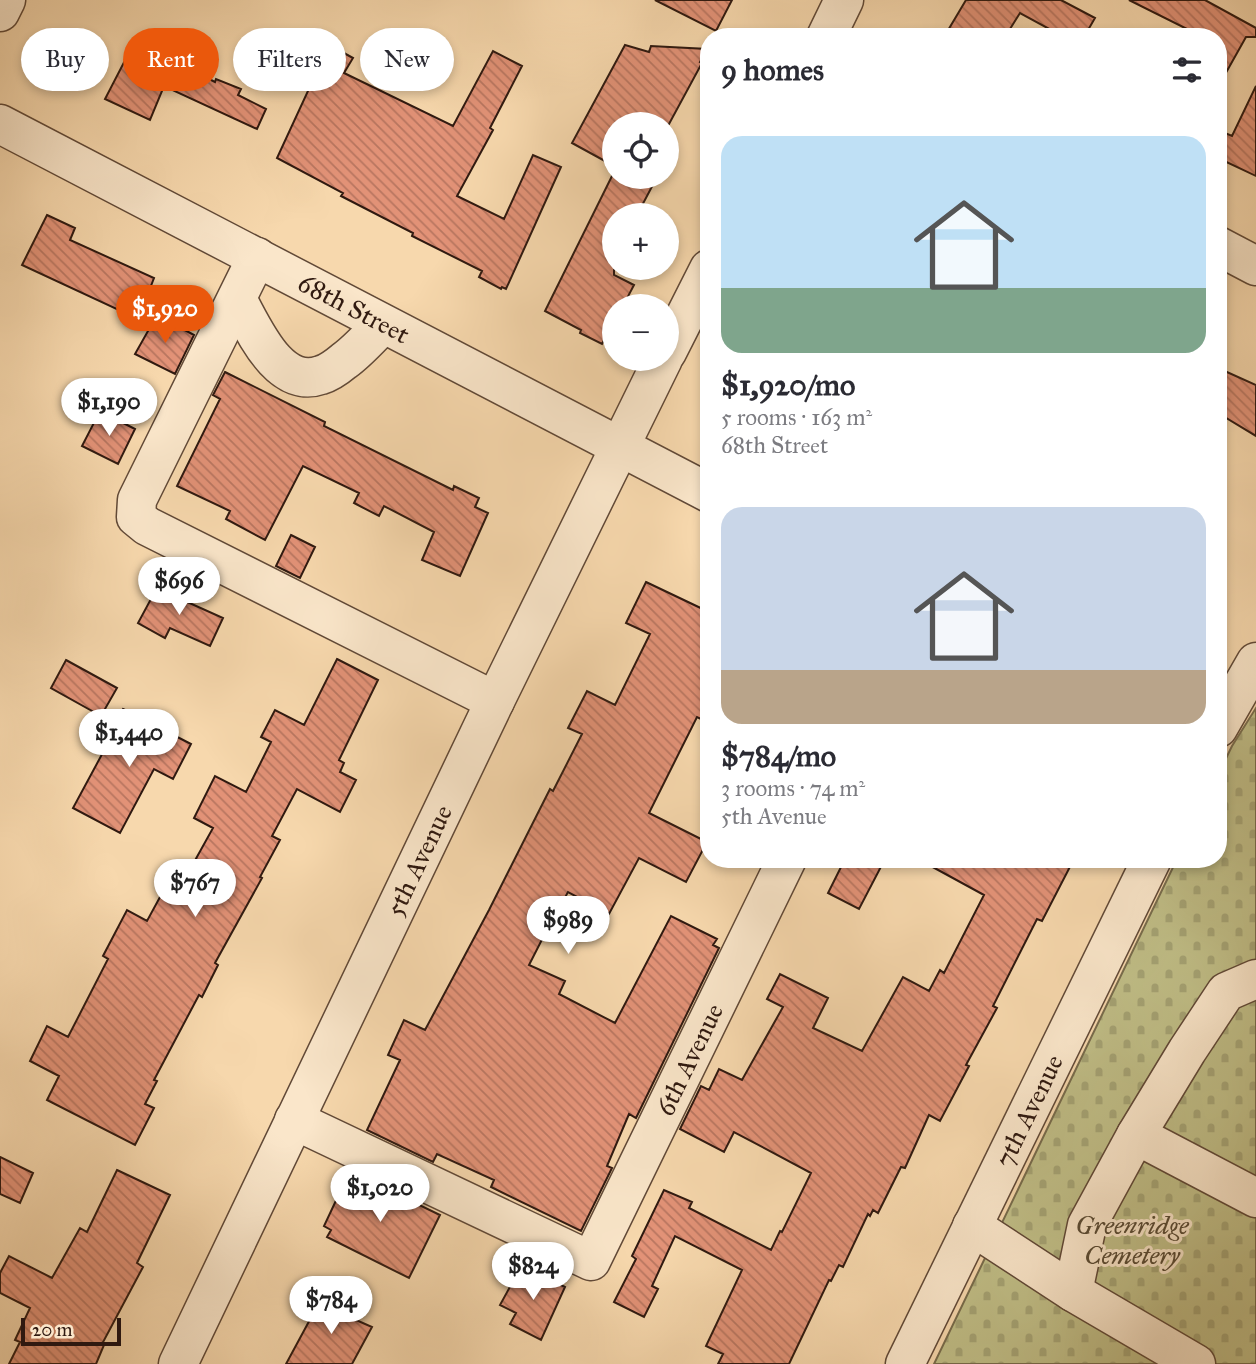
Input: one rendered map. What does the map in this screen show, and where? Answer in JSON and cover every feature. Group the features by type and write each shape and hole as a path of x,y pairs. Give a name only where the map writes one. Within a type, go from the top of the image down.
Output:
{"street":[{"path":"0,12 6,0"},
{"path":"830,28 844,0"},
{"name":"68th Street","path":"0,124 700,488"},
{"path":"1227,251 1256,266"},
{"path":"257,257 137,500 136,517 147,526 495,701"},
{"path":"679,328 700,286"},
{"path":"237,299 266,350 278,365 301,377 321,375 345,361 383,324"},
{"name":"5th Avenue","path":"178,1364 495,701 657,371"},
{"path":"1227,712 1256,662"},
{"name":"6th Avenue","path":"295,1120 591,1261 783,868"},
{"name":"7th Avenue","path":"905,1364 1148,868"},
{"path":"1073,1293 1087,1225 1136,1135 1226,992 1256,979"},
{"path":"1136,1135 1256,1198"},
{"path":"972,1226 1073,1293 1196,1364"}],"green space":[{"name":"Greenridge Cemetery","path":"1256,708 1256,1364 934,1364 1173,868 1227,868 1227,756"}],"building":[{"path":"655,0 732,0 718,28 710,28"},
{"path":"966,0 1061,0 1095,18 1089,28 1048,28 1020,13 1011,28 949,28"},
{"path":"1129,0 1205,0 1256,28 1256,37 1246,37 1227,71 1227,28 1185,28"},
{"path":"625,45 649,52 651,46 700,49 700,67 675,112 602,112 602,159 572,143"},
{"path":"493,51 522,66 490,128 493,130 457,196 504,219 533,155 561,167 506,289 501,289 479,277 482,271 412,236 413,233 341,196 343,193 277,158 308,91 346,91 346,74 360,81 360,91 381,91 453,126"},
{"path":"346,54 353,58 346,70"},
{"path":"123,64 123,91 162,91 150,120 105,99"},
{"path":"219,80 233,86 233,91 240,91 238,95 266,109 257,129 175,91 219,91"},
{"path":"1256,86 1256,176 1227,162 1227,134 1232,136"},
{"path":"606,189 651,189 643,203 602,203 602,280 624,280 634,285 629,294 602,294 602,344 545,311"},
{"path":"47,215 75,228 70,240 154,278 138,319 22,265"},
{"path":"157,315 194,335 175,374 135,354"},
{"path":"225,372 325,422 324,426 453,490 454,486 479,498 475,507 488,513 460,576 422,560 434,532 384,506 379,516 354,503 359,493 303,466 265,540 226,519 230,511 177,486 220,399 213,395"},
{"path":"1227,372 1256,385 1256,436 1227,418"},
{"path":"100,411 135,429 118,464 82,446"},
{"path":"291,535 315,547 300,578 276,566"},
{"path":"646,582 700,608 700,718 697,717 649,813 700,838 700,855 686,882 639,858 609,914 568,892 529,965 565,981 559,994 615,1023 671,916 717,939 713,945 719,948 636,1118 629,1114 607,1166 612,1168 581,1231 491,1187 494,1180 437,1154 433,1162 367,1130 400,1060 388,1055 404,1020 425,1030 550,789 553,791 582,734 568,728 587,691 615,705 650,634 626,623"},
{"path":"159,584 186,599 185,601 223,618 210,646 170,628 165,638 138,623"},
{"path":"337,659 378,680 339,760 344,763 340,772 356,780 340,812 297,789 272,836 280,840 260,877 262,878 215,963 218,965 202,997 199,995 154,1080 157,1081 145,1104 154,1108 135,1145 47,1100 59,1076 30,1061 47,1026 68,1037 108,959 103,956 127,910 147,921 172,875 183,882 213,828 194,818 215,776 246,792 271,742 261,737 275,710 304,725"},
{"path":"66,660 117,688 101,716 51,688"},
{"path":"123,709 191,744 173,779 154,769 120,833 73,808"},
{"path":"840,868 880,868 859,909 828,893"},
{"path":"934,868 1069,868 1042,921 1037,919 993,1006 997,1008 940,1121 929,1115 905,1168 901,1167 878,1213 873,1210 870,1216 868,1214 843,1267 839,1265 831,1281 829,1280 789,1364 718,1364 723,1354 706,1346 742,1270 675,1236 652,1286 658,1289 644,1317 614,1302 636,1259 632,1256 664,1190 692,1202 689,1208 771,1250 780,1231 782,1232 811,1173 734,1132 724,1152 680,1129 701,1086 709,1090 719,1069 742,1080 783,1007 767,999 780,974 828,998 813,1028 862,1051 903,977 929,991 940,970 944,973 984,895"},
{"path":"0,1157 33,1173 20,1203 0,1194"},
{"path":"117,1170 170,1195 137,1263 143,1267 102,1344 104,1345 96,1364 9,1364 20,1342 15,1340 30,1308 0,1293 0,1273 9,1256 52,1278 80,1228 87,1232"},
{"path":"347,1170 440,1215 409,1278 327,1237 331,1230 324,1226"},
{"path":"528,1268 565,1287 541,1340 510,1324 516,1313 500,1305 517,1274 524,1277"},
{"path":"332,1298 360,1312 356,1320 372,1327 352,1364 286,1364 320,1301 328,1306"}]}
